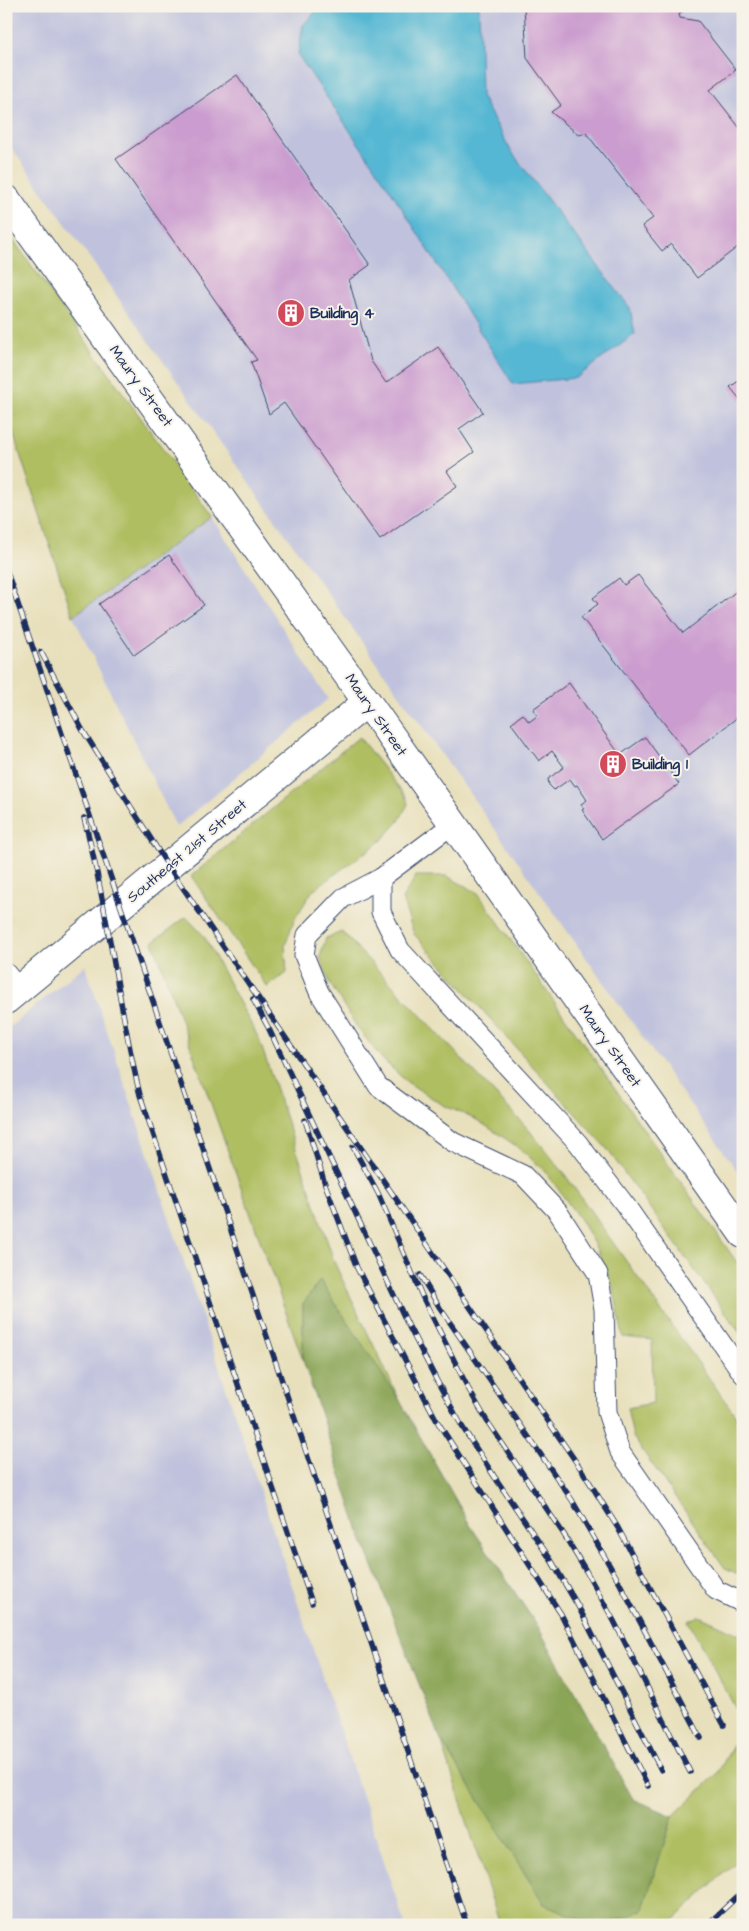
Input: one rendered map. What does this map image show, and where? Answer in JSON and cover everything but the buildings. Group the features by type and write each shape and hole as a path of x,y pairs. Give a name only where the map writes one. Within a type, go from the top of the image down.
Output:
{"main road":[{"name":"Maury Street","path":"6,199 368,702 743,1234"},
{"name":"Southeast 21st Street","path":"11,988 368,702"}],"lane":[{"path":"453,824 381,878 343,898 307,935 304,955 319,992 378,1086 453,1142 523,1176 558,1212 598,1274 604,1309 608,1412 620,1452 716,1590 743,1603"},
{"path":"381,878 381,912 400,950 578,1143 626,1206 743,1374"}],"shaded area":[{"path":"6,6 743,6 743,1179 6,140"},
{"path":"212,517 328,699 176,827 73,616"},
{"path":"85,965 405,1925 6,1925 6,1030"}],"green space":[{"path":"6,230 212,517 73,616 6,412"},
{"path":"359,737 406,797 408,804 399,821 381,841 313,890 294,920 285,946 287,973 267,987 191,876"},
{"path":"416,876 447,876 478,893 743,1271 743,1337 607,1149 414,934 402,899"},
{"path":"186,917 204,936 259,1039 335,1264 400,1401 320,1281 303,1304 303,1360 153,942"},
{"path":"342,932 529,1130 563,1172 743,1426 743,1576 725,1568 633,1437 627,1408 653,1403 652,1340 623,1337 614,1291 600,1255 581,1221 545,1171 518,1147 477,1120 443,1105 407,1082 383,1060 357,1027 329,982 320,957 326,938"},
{"path":"320,1280 400,1401 470,1525 538,1627 633,1799 673,1816 642,1911 604,1925 595,1925 544,1904 441,1740 358,1528 303,1360 303,1304"},
{"path":"699,1616 743,1636 743,1722 688,1621"},
{"path":"743,1728 743,1855 669,1925 604,1925 642,1911 673,1816 717,1774"},
{"path":"441,1740 544,1904 595,1925 500,1925"}],"water":[{"path":"321,6 479,6 481,96 511,151 630,308 635,334 576,378 513,384 391,191 298,55 303,25"}],"railway":[{"path":"6,569 467,1925"},
{"path":"41,652 82,729 168,866 585,1475 618,1528 724,1725"},
{"path":"84,818 100,887 125,1026 140,1095 312,1603"},
{"path":"253,999 269,1029 408,1325 437,1381 463,1428 551,1560 578,1606 661,1770"},
{"path":"305,1120 325,1184 357,1268 437,1421 561,1614 648,1786"},
{"path":"353,1147 378,1193 422,1296 468,1388 487,1421 563,1533 586,1571 614,1621 690,1772"},
{"path":"420,1275 440,1308 572,1500 618,1580 701,1738"},
{"path":"707,1925 743,1891"}],"place":[{"name":"Building 4","path":"291,313"},
{"name":"Building 1","path":"613,764"}]}
